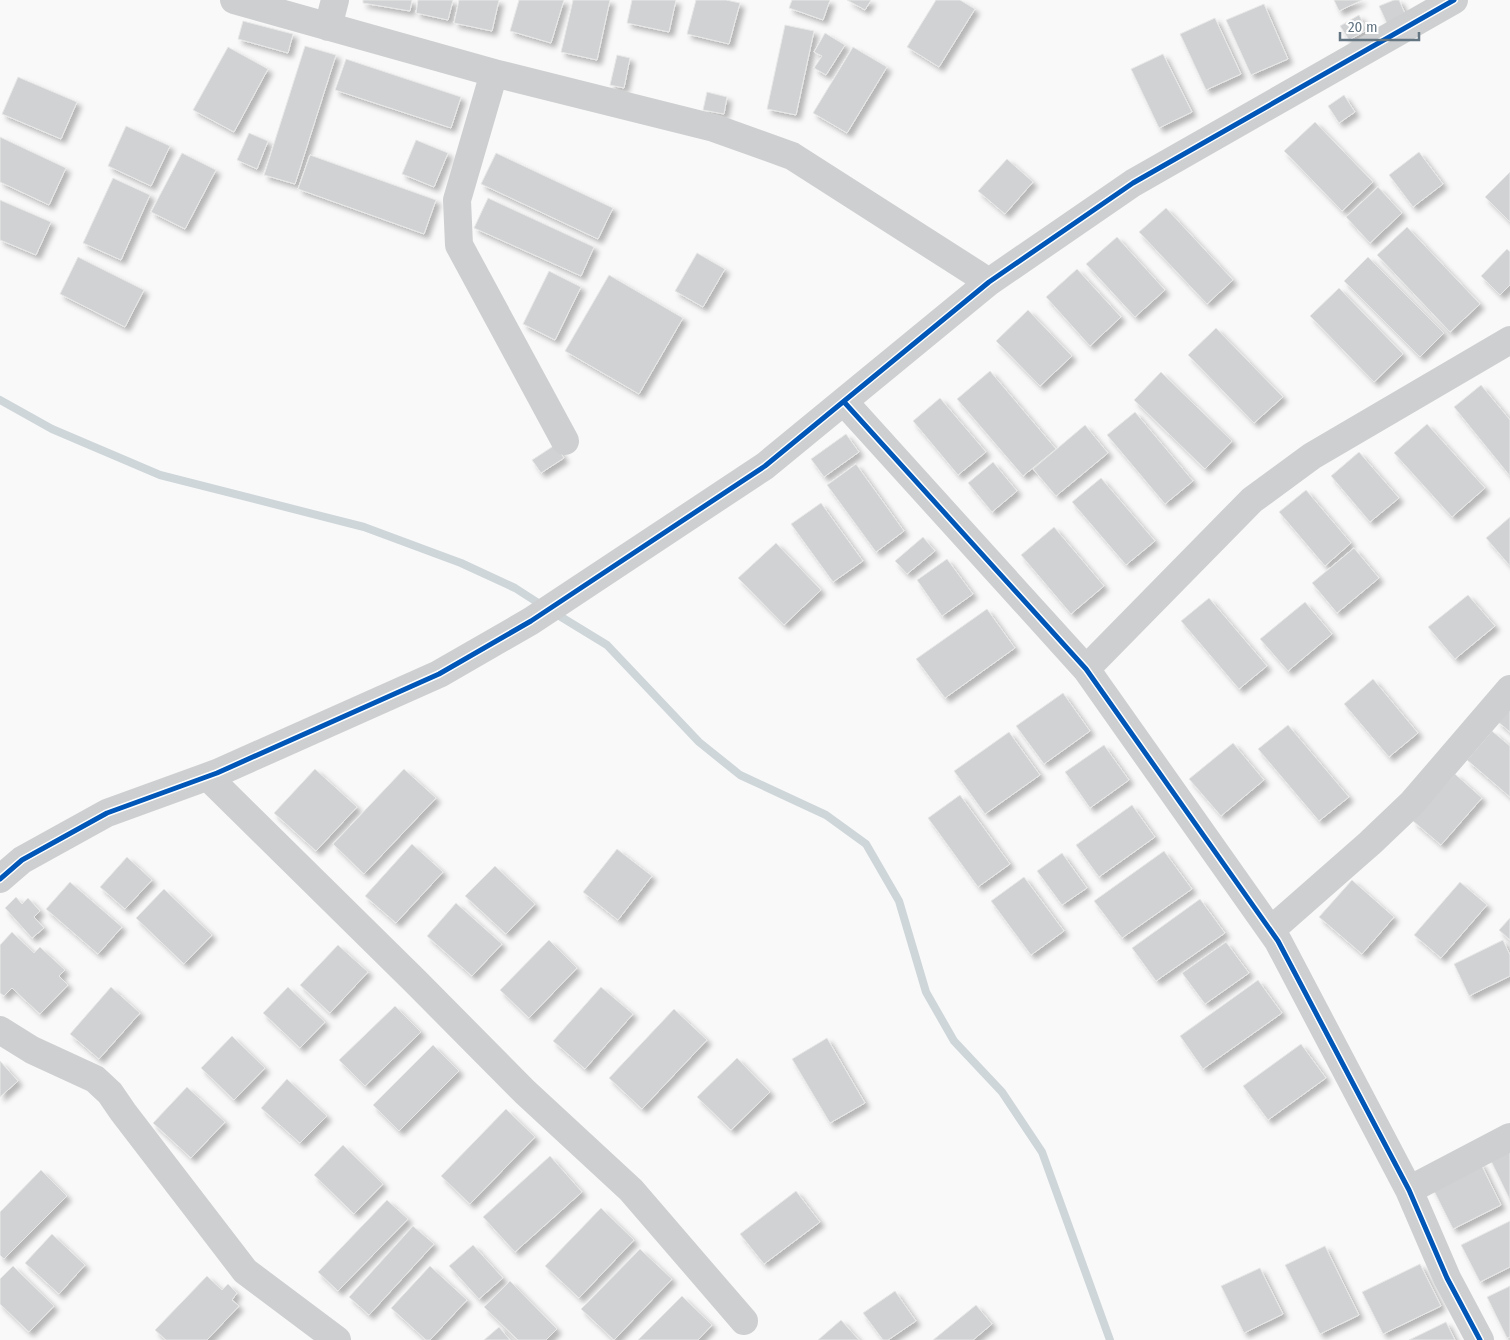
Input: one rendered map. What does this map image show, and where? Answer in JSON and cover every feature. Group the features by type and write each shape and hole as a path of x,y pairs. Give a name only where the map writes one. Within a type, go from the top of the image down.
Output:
{"street":[{"path":"234,0 494,73 714,128 792,156 989,282"},
{"path":"328,27 335,0"},
{"path":"0,879 22,860 107,814 208,777 439,674 531,621 766,466 989,282 1133,183 1454,0"},
{"path":"494,73 457,200 459,245 565,441"},
{"path":"1086,669 1252,500 1312,456 1510,340"},
{"path":"845,402 1086,669 1271,930 1409,1190 1447,1278 1480,1340"},
{"path":"1271,930 1370,843 1412,803 1510,689"},
{"path":"208,777 416,981 524,1092 630,1190 744,1321"},
{"path":"0,1030 32,1050 95,1079 110,1093 245,1271 337,1340"},
{"path":"1409,1190 1510,1137"}],"building":[{"path":"363,0 412,0 410,11 363,3"},
{"path":"418,0 453,0 448,20 416,13"},
{"path":"459,0 499,0 492,31 454,23"},
{"path":"519,0 564,0 551,43 510,31"},
{"path":"573,0 610,0 597,60 561,52"},
{"path":"632,0 676,0 669,32 627,23"},
{"path":"696,0 726,0 740,3 729,44 687,34"},
{"path":"792,0 830,0 823,20 789,8"},
{"path":"847,0 871,0 865,10"},
{"path":"936,0 960,0 975,9 939,67 907,47"},
{"path":"1334,0 1362,0 1339,11"},
{"path":"1399,0 1407,18 1388,26 1379,6"},
{"path":"1264,4 1288,59 1251,75 1226,20"},
{"path":"1359,15 1367,30 1349,40 1340,26"},
{"path":"1215,18 1241,74 1206,90 1180,34"},
{"path":"243,21 293,34 288,53 238,39"},
{"path":"785,25 814,31 796,115 767,109"},
{"path":"825,33 845,45 826,75 814,68 822,56 814,52"},
{"path":"305,46 336,55 295,184 264,175"},
{"path":"228,47 268,69 234,132 193,110"},
{"path":"853,47 887,67 847,133 813,113"},
{"path":"1163,54 1192,112 1159,128 1131,69"},
{"path":"617,55 630,58 624,88 610,85"},
{"path":"346,59 461,97 451,128 335,90"},
{"path":"18,77 77,102 61,139 2,114"},
{"path":"707,92 727,97 724,114 703,110"},
{"path":"1344,95 1355,112 1339,123 1328,106"},
{"path":"1315,122 1373,182 1342,211 1284,151"},
{"path":"126,126 170,146 151,186 108,166"},
{"path":"249,133 268,141 257,169 237,160"},
{"path":"0,137 66,168 49,205 0,182"},
{"path":"416,140 448,153 434,187 402,174"},
{"path":"1419,152 1443,184 1413,207 1389,175"},
{"path":"182,153 216,170 185,229 151,212"},
{"path":"496,153 613,208 598,239 481,184"},
{"path":"310,155 436,200 424,234 298,189"},
{"path":"1007,159 1033,182 1005,214 978,191"},
{"path":"1510,172 1510,222 1485,197"},
{"path":"113,178 150,195 121,260 83,243"},
{"path":"1378,187 1402,213 1370,243 1346,217"},
{"path":"488,198 594,247 581,276 474,228"},
{"path":"0,200 51,222 36,255 0,240"},
{"path":"1166,208 1233,280 1207,304 1139,232"},
{"path":"1407,227 1480,304 1450,332 1377,255"},
{"path":"1117,237 1165,290 1135,317 1086,264"},
{"path":"1507,249 1510,252 1510,285 1500,295 1481,276"},
{"path":"697,253 725,269 703,307 675,291"},
{"path":"78,257 144,290 125,327 60,294"},
{"path":"1368,257 1444,333 1420,357 1344,281"},
{"path":"1077,269 1121,317 1090,346 1046,297"},
{"path":"549,271 581,287 555,340 523,324"},
{"path":"609,275 683,318 639,394 565,351"},
{"path":"1339,288 1403,354 1374,382 1310,316"},
{"path":"1028,310 1072,356 1040,386 996,341"},
{"path":"1216,328 1283,397 1254,423 1188,355"},
{"path":"990,371 1056,449 1023,476 957,399"},
{"path":"1161,372 1232,441 1205,469 1134,400"},
{"path":"1481,385 1510,420 1510,476 1454,407"},
{"path":"940,398 986,452 958,475 913,421"},
{"path":"1135,412 1193,481 1165,504 1107,435"},
{"path":"1427,424 1485,488 1452,517 1394,453"},
{"path":"1085,425 1108,453 1056,496 1033,469"},
{"path":"846,434 859,452 824,477 811,459"},
{"path":"555,445 564,458 541,473 532,460"},
{"path":"1359,452 1399,498 1370,522 1331,476"},
{"path":"993,462 1017,491 992,512 968,483"},
{"path":"856,464 904,531 876,552 827,485"},
{"path":"1101,478 1155,541 1126,565 1072,502"},
{"path":"1306,490 1351,543 1325,566 1279,512"},
{"path":"821,503 863,561 833,582 791,524"},
{"path":"1510,517 1510,566 1486,538"},
{"path":"1054,527 1104,586 1071,614 1021,555"},
{"path":"923,537 935,551 907,574 895,561"},
{"path":"776,543 821,590 784,625 738,578"},
{"path":"1354,548 1379,578 1337,613 1312,583"},
{"path":"947,559 973,594 942,616 917,580"},
{"path":"1468,595 1495,626 1455,659 1428,627"},
{"path":"1209,598 1267,666 1239,689 1181,621"},
{"path":"1305,602 1332,634 1288,671 1260,639"},
{"path":"987,609 1015,648 945,698 916,659"},
{"path":"1373,679 1418,733 1389,757 1344,704"},
{"path":"1063,693 1090,731 1044,764 1016,726"},
{"path":"1510,706 1510,732 1497,721"},
{"path":"1288,725 1349,797 1319,821 1258,749"},
{"path":"1492,731 1510,746 1510,797 1467,760"},
{"path":"1009,732 1040,775 985,814 954,771"},
{"path":"1233,743 1264,780 1221,816 1189,779"},
{"path":"1104,745 1129,780 1090,808 1065,772"},
{"path":"315,769 357,807 316,851 274,813"},
{"path":"404,769 436,798 364,874 333,844"},
{"path":"1455,774 1482,798 1441,845 1413,821"},
{"path":"960,795 1010,864 978,887 928,818"},
{"path":"1132,805 1155,837 1099,877 1076,845"},
{"path":"412,844 443,872 396,923 365,896"},
{"path":"617,849 652,876 618,920 583,892"},
{"path":"1164,851 1192,889 1122,938 1094,901"},
{"path":"1062,853 1087,888 1062,905 1037,871"},
{"path":"127,857 152,880 125,909 100,887"},
{"path":"495,866 535,904 506,934 465,896"},
{"path":"1024,877 1064,931 1031,955 991,901"},
{"path":"1352,880 1394,917 1362,954 1319,917"},
{"path":"70,882 122,927 98,954 46,909"},
{"path":"1460,882 1487,905 1441,958 1414,935"},
{"path":"164,889 212,935 184,964 136,918"},
{"path":"16,897 22,904 28,898 40,911 34,917 44,928 32,938 5,908"},
{"path":"1200,899 1225,933 1156,981 1132,948"},
{"path":"456,903 502,944 472,976 427,936"},
{"path":"1510,918 1510,940 1499,930"},
{"path":"12,932 34,953 40,947 65,970 59,976 68,985 40,1014 12,988 4,996 0,993 0,945"},
{"path":"549,940 577,968 529,1018 500,990"},
{"path":"1503,940 1510,955 1510,976 1469,996 1454,964"},
{"path":"1226,942 1249,973 1205,1004 1182,973"},
{"path":"338,945 368,972 330,1013 300,985"},
{"path":"1258,980 1282,1013 1203,1069 1180,1036"},
{"path":"111,987 140,1013 99,1059 70,1034"},
{"path":"288,987 325,1022 300,1048 263,1013"},
{"path":"601,987 633,1014 585,1069 553,1041"},
{"path":"395,1006 421,1032 365,1086 339,1060"},
{"path":"674,1009 707,1040 642,1109 609,1078"},
{"path":"232,1036 265,1068 234,1100 201,1068"},
{"path":"827,1038 865,1103 830,1123 792,1059"},
{"path":"1301,1044 1326,1078 1268,1120 1243,1086"},
{"path":"433,1045 459,1071 399,1131 373,1105"},
{"path":"737,1058 770,1092 731,1130 697,1097"},
{"path":"0,1061 18,1081 0,1097"},
{"path":"287,1079 327,1116 300,1143 261,1108"},
{"path":"187,1087 225,1122 191,1158 153,1123"},
{"path":"506,1109 535,1137 470,1204 441,1176"},
{"path":"343,1145 383,1184 354,1214 314,1175"},
{"path":"1510,1145 1510,1200 1488,1155"},
{"path":"550,1156 582,1192 515,1252 483,1217"},
{"path":"1480,1162 1501,1205 1453,1229 1431,1185"},
{"path":"41,1170 67,1196 4,1259 0,1255 0,1212"},
{"path":"796,1191 820,1222 764,1264 740,1234"},
{"path":"387,1200 408,1219 338,1291 318,1272"},
{"path":"601,1208 634,1240 579,1298 545,1266"},
{"path":"1510,1221 1510,1267 1480,1282 1461,1245"},
{"path":"413,1226 434,1244 369,1315 349,1297"},
{"path":"52,1234 85,1265 59,1294 25,1263"},
{"path":"473,1245 503,1278 479,1299 449,1266"},
{"path":"1325,1246 1359,1315 1320,1334 1285,1265"},
{"path":"640,1249 672,1279 614,1340 581,1309"},
{"path":"1420,1264 1441,1306 1383,1334 1362,1292"},
{"path":"13,1266 54,1306 29,1332 0,1304 0,1279"},
{"path":"430,1266 467,1300 430,1340 426,1340 391,1308"},
{"path":"1260,1268 1283,1314 1244,1333 1221,1286"},
{"path":"207,1276 222,1290 228,1284 237,1293 232,1300 239,1306 207,1340 166,1340 155,1330"},
{"path":"510,1281 557,1329 546,1340 518,1340 484,1307"},
{"path":"1510,1286 1510,1337 1507,1338 1487,1297"},
{"path":"895,1291 916,1321 888,1340 883,1340 863,1313"},
{"path":"682,1296 712,1325 698,1340 638,1340"},
{"path":"976,1305 992,1324 973,1340 933,1340"},
{"path":"841,1320 859,1340 818,1340"},
{"path":"1446,1322 1455,1340 1409,1340"},
{"path":"499,1327 510,1340 484,1340"}],"waterway":[{"path":"0,400 52,429 160,475 364,527 461,563 515,588 543,606"},
{"path":"553,612 607,645 699,742 740,775 826,815 866,844 899,901 926,992 954,1041 1002,1092 1042,1152 1110,1340"}],"cycle path":[{"path":"0,879 22,860 107,813 217,773 439,674 531,621 765,466 989,282 1133,183 1454,0"},
{"path":"845,403 1086,669 1278,941 1409,1190 1447,1278 1480,1340"}]}
